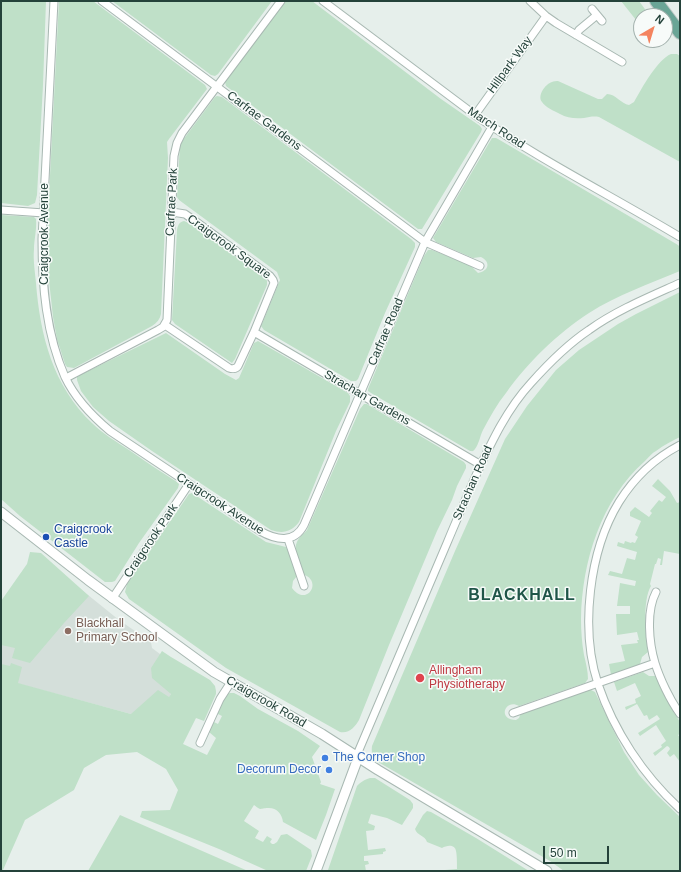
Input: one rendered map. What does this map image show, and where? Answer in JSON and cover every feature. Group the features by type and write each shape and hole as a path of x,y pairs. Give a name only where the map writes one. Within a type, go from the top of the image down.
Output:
{"main road":[{"path":"656,1 680,33"}],"street":[{"name":"Craigcrook Avenue","path":"54,1 42,261 46,301 52,335 66,378 84,406 103,426 260,531 273,537 288,539"},
{"name":"Carfrae Gardens","path":"102,1 425,242 480,266"},
{"name":"Carfrae Park","path":"165,325 174,156 177,143 182,133 281,1"},
{"name":"March Road","path":"323,1 492,127 680,237"},
{"path":"530,1 546,16 622,62"},
{"path":"576,35 595,12 602,22"},
{"name":"Hillpark Way","path":"475,115 546,16"},
{"name":"Carfrae Road","path":"288,539 297,534 304,526 425,242 492,127"},
{"path":"1,210 44,213"},
{"name":"Craigcrook Square","path":"165,325 198,348 231,368 236,368 254,332 274,285 270,276 189,217 180,213 172,212"},
{"name":"Strachan Road","path":"357,757 481,465 497,432 511,408 530,383 576,339 602,321 626,308 680,283"},
{"path":"66,378 165,325"},
{"name":"Strachan Gardens","path":"254,332 481,465"},
{"path":"680,444 650,465 636,479 619,502 604,533 593,576 589,607 590,646 593,664 598,683 614,722 645,772 680,809"},
{"name":"Craigcrook Park","path":"112,599 189,484"},
{"name":"Craigcrook Road","path":"1,512 112,599 200,663 322,734 357,757 547,871"},
{"path":"288,539 304,586"},
{"path":"656,592 652,603 650,619 651,645 655,663 675,707 680,714"},
{"path":"513,713 655,663"},
{"path":"200,743 220,699 231,682"},
{"path":"316,871 357,757"}],"shaded area":[{"name":"Blackhall Primary School","path":"36,553 119,620 151,642 152,648 160,654 171,694 157,721 1,679 1,606"}],"green space":[{"path":"1,1 46,1 37,195 35,203 28,206 1,203"},
{"path":"59,1 93,1 205,85 207,89 167,142 168,158 160,318 152,326 74,368 67,367 65,364 57,339 46,253"},
{"path":"112,1 272,1 215,76 211,75"},
{"path":"286,1 312,1 482,129 422,229 418,229 226,86 226,80"},
{"path":"621,1 639,1 644,8 633,8 633,16"},
{"path":"671,54 677,54 680,56 680,162 599,117 571,118 555,112 543,104 541,100 540,97 544,88 553,81 558,81 598,99 602,99 607,94 610,94 623,103 629,105 634,102 655,68 660,62"},
{"path":"217,96 222,97 415,243 415,247 356,381 351,381 264,330 261,326 280,280 277,272 177,197 180,144"},
{"path":"492,138 498,139 678,245 680,247 680,271 633,290 611,301 589,313 566,329 533,360 514,382 494,411 483,430 474,451 470,451 371,393 368,389 424,256 428,250 432,250 470,265 478,273 485,270 487,266 486,261 481,257 473,258 436,242 433,238"},
{"path":"1,215 34,217 36,219 34,262 41,322 51,359 67,393 92,423 101,431 179,484 178,488 139,543 115,581 112,582 105,582 20,516 1,499"},
{"path":"184,221 191,224 267,281 267,285 232,363 175,324 172,320 177,230 179,224"},
{"path":"680,292 680,437 653,453 630,477 617,494 597,533 585,575 582,597 581,633 588,679 585,683 519,706 514,704 510,705 505,710 505,713 506,717 516,720 519,718 521,713 588,690 595,692 624,752 639,775 680,817 680,871 564,871 550,861 378,762 373,755 372,746 455,551 505,439 527,406 556,370 579,350 618,324"},
{"path":"166,333 236,380 239,378 254,343 258,341 348,393 350,396 350,402 336,431 299,522 290,530 279,532 271,530 152,451 109,421 93,407 81,391 77,377"},
{"path":"364,404 367,404 464,462 466,468 437,531 359,720 351,729 346,732 340,732 226,668 129,599 125,592 127,584 189,494 192,493 266,542 286,547 297,576 293,581 292,588 303,595 308,594 311,591 312,582 309,577 302,574 297,557 296,544 307,530 360,409"},
{"path":"658,479 670,491 677,503 680,502 680,554 664,551 662,565 660,565 661,559 658,558 655,564 650,584 651,586 646,600 648,652 642,657 640,664 611,675 609,664 625,661 621,645 638,643 637,640 639,640 637,632 617,635 616,614 630,614 630,606 617,606 620,583 635,586 636,581 608,575 610,571 622,574 627,558 635,560 637,552 617,546 618,542 624,544 625,541 635,543 638,537 635,535 641,521 630,516 630,512 635,507 649,517 652,513 650,511 659,500 662,502 666,497 652,486"},
{"path":"30,552 41,553 89,596 30,663 12,658 15,648 1,645 1,601 27,564"},
{"path":"162,651 210,680 215,686 216,694 204,721 196,718 183,744 207,755 216,738 209,732 212,721 218,724 222,716 216,713 225,695 234,693 258,709 298,731 320,746 312,757 321,782 320,784 335,789 316,840 283,822 280,813 273,808 260,809 254,805 244,821 259,831 255,838 263,842 267,836 272,839 270,842 274,844 281,835 287,834 311,850 312,856 306,871 268,871 219,849 140,817 142,811 170,810 178,790 166,769 137,752 106,755 84,768 74,790 25,820 3,870 4,871 1,871 1,664 10,666 11,663 22,667 18,683 131,714 158,690 169,697 171,694 152,678 151,668"},
{"path":"643,672 649,676 656,676 680,722 680,734 678,735 680,738 680,762 674,754 670,757 667,753 670,749 667,746 655,756 653,753 662,747 661,745 666,741 656,725 640,736 638,733 660,719 657,715 649,720 647,715 644,716 637,704 626,710 625,707 636,703 635,699 641,696 635,683 617,691 614,682"},
{"path":"370,778 375,778 410,800 413,804 413,808 402,825 387,818 371,814 368,823 375,826 374,830 366,831 368,850 385,848 386,851 383,852 383,854 364,856 364,861 368,861 369,864 365,865 366,871 330,871 328,870 357,786"},
{"path":"427,811 476,838 529,871 446,871 445,870 457,869 457,855 454,847 446,846 442,848 427,842 425,838 417,833 415,829"},
{"path":"120,815 248,871 88,871"}],"place":[{"name":"Craigcrook Castle","path":"46,537"},
{"name":"Blackhall Primary School","path":"68,631"},
{"name":"Allingham Physiotherapy","path":"420,678"},
{"name":"The Corner Shop","path":"325,758"},
{"name":"Decorum Decor","path":"329,770"}],"district":[{"name":"BLACKHALL","path":"522,596"}]}
